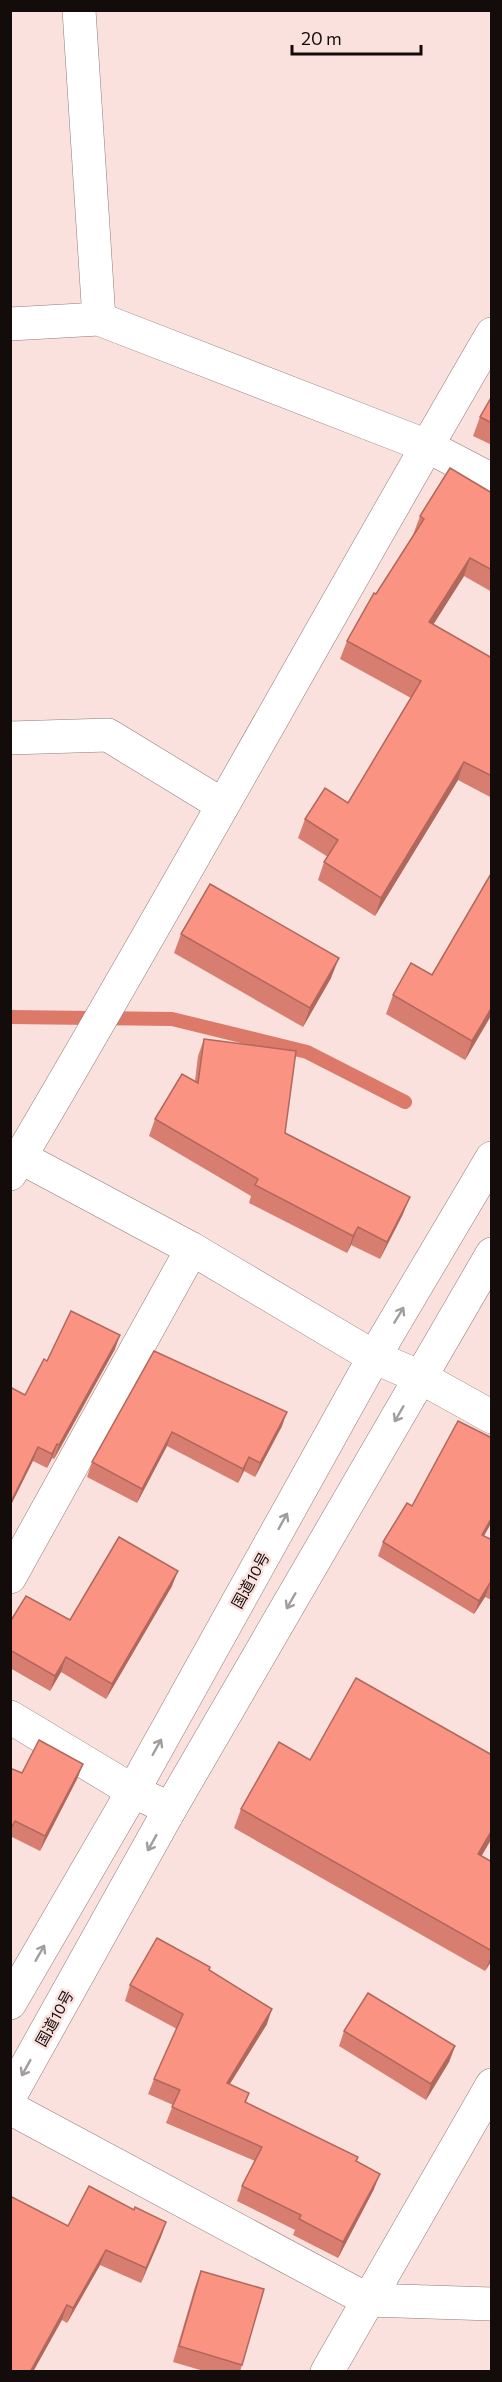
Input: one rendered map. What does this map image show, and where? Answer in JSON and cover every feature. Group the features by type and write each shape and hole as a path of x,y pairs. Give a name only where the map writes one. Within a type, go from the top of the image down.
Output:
{"main road":[{"path":"79,10 99,319"},
{"path":"10,324 99,319 427,446 492,480"},
{"path":"492,334 221,804 110,1007 14,1163 192,1249 374,1357 420,1377 492,1417"},
{"path":"10,738 108,735 221,804"},
{"name":"国道10号","path":"10,2003 133,1791 374,1357 492,1158"},
{"path":"10,1577 192,1249"},
{"name":"国道10号","path":"10,2096 171,1809 492,1254"},
{"path":"10,1717 133,1791 171,1809"},
{"path":"327,2372 492,2085"},
{"path":"10,2109 368,2301 492,2304"}],"building":[{"path":"492,396 492,423 480,417"},
{"path":"450,468 492,493 492,570 470,558 429,622 492,658 492,776 464,762 381,898 324,862 338,840 305,819 325,788 348,803 421,681 347,641 374,593 376,594 424,519 420,516"},
{"path":"492,872 492,1007 472,1041 393,995 411,963 432,975"},
{"path":"210,884 339,958 310,1008 181,934"},
{"path":"204,1039 296,1051 285,1133 410,1197 387,1242 358,1227 353,1236 255,1185 258,1179 155,1119 182,1074 198,1083"},
{"path":"71,1311 120,1335 59,1445 57,1444 52,1454 38,1447 10,1504 10,1387 25,1395 44,1359 47,1361"},
{"path":"154,1351 287,1412 260,1463 249,1457 243,1469 172,1432 142,1489 92,1462"},
{"path":"458,1421 492,1438 492,1517 482,1535 492,1540 492,1584 490,1583 479,1601 383,1542 407,1503 412,1506"},
{"path":"119,1537 178,1571 112,1684 66,1657 55,1676 10,1650 10,1622 26,1596 70,1620"},
{"path":"356,1678 492,1755 492,1830 478,1854 492,1862 492,1951 241,1809 279,1742 310,1760"},
{"path":"39,1740 83,1764 45,1836 15,1821 10,1830 10,1768 22,1773"},
{"path":"157,1938 210,1967 209,1970 272,2009 227,2083 249,2093 245,2102 358,2157 356,2161 380,2174 343,2242 299,2219 301,2215 242,2186 262,2147 172,2107 180,2090 154,2079 183,2014 130,1985"},
{"path":"368,1993 455,2046 431,2084 344,2031"},
{"path":"89,2186 134,2210 135,2207 166,2222 146,2268 106,2250 73,2308 67,2305 30,2372 10,2372 10,2196 68,2226"},
{"path":"201,2271 264,2289 242,2365 179,2346"}],"waterway":[{"path":"10,1017 172,1019 307,1052 405,1102"}]}
